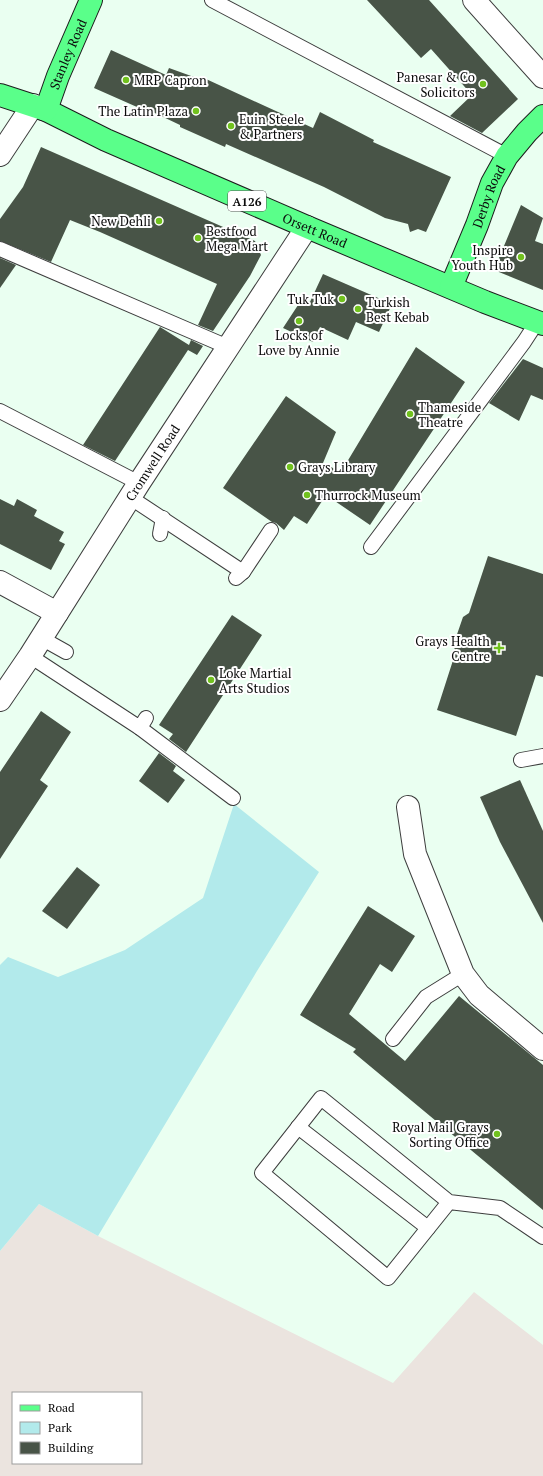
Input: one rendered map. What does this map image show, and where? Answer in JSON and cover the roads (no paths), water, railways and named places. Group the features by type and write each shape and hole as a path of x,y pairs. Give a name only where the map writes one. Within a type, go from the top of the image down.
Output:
{"main road":[{"name":"Stanley Road","path":"40,108 58,76 91,0"},
{"name":"Orsett Road","path":"0,95 40,108 106,140 486,302 540,323"},
{"name":"Derby Road","path":"451,287 478,225 492,183 507,156 526,132 543,116"}],"street":[{"path":"474,0 543,77"},
{"path":"0,155 40,108"},
{"name":"Cromwell Road","path":"0,700 307,226"},
{"path":"0,582 56,613"},
{"path":"408,807 416,854 463,974 479,995 543,1049"}],"lane":[{"path":"212,0 507,156"},
{"path":"0,249 228,347"},
{"path":"371,547 524,342 540,323"},
{"path":"0,411 135,491 163,518 239,575 271,530"},
{"path":"160,534 163,518"},
{"path":"35,647 66,652"},
{"path":"35,647 143,723 233,798"},
{"path":"521,760 543,756"},
{"path":"393,1040 426,997 463,974"},
{"path":"449,1202 388,1278 262,1174 321,1098 449,1202 500,1208 543,1237"},
{"path":"298,1127 428,1228"}],"place":[{"name":"MRP Capron","path":"126,80"},
{"name":"Panesar & Co Solicitors","path":"483,84"},
{"name":"The Latin Plaza","path":"196,111"},
{"name":"Euin Steele & Partners","path":"231,126"},
{"name":"New Dehli","path":"159,221"},
{"name":"Bestfood Mega Mart","path":"198,238"},
{"name":"Inspire Youth Hub","path":"521,257"},
{"name":"Tuk Tuk","path":"342,299"},
{"name":"Turkish Best Kebab","path":"358,309"},
{"name":"Locks of Love by Annie","path":"299,321"},
{"name":"Thameside Theatre","path":"410,414"},
{"name":"Grays Library","path":"290,467"},
{"name":"Thurrock Museum","path":"307,495"},
{"name":"Grays Health Centre","path":"499,648"},
{"name":"Loke Martial Arts Studios","path":"211,680"},
{"name":"Royal Mail Grays Sorting Office","path":"497,1134"}]}
